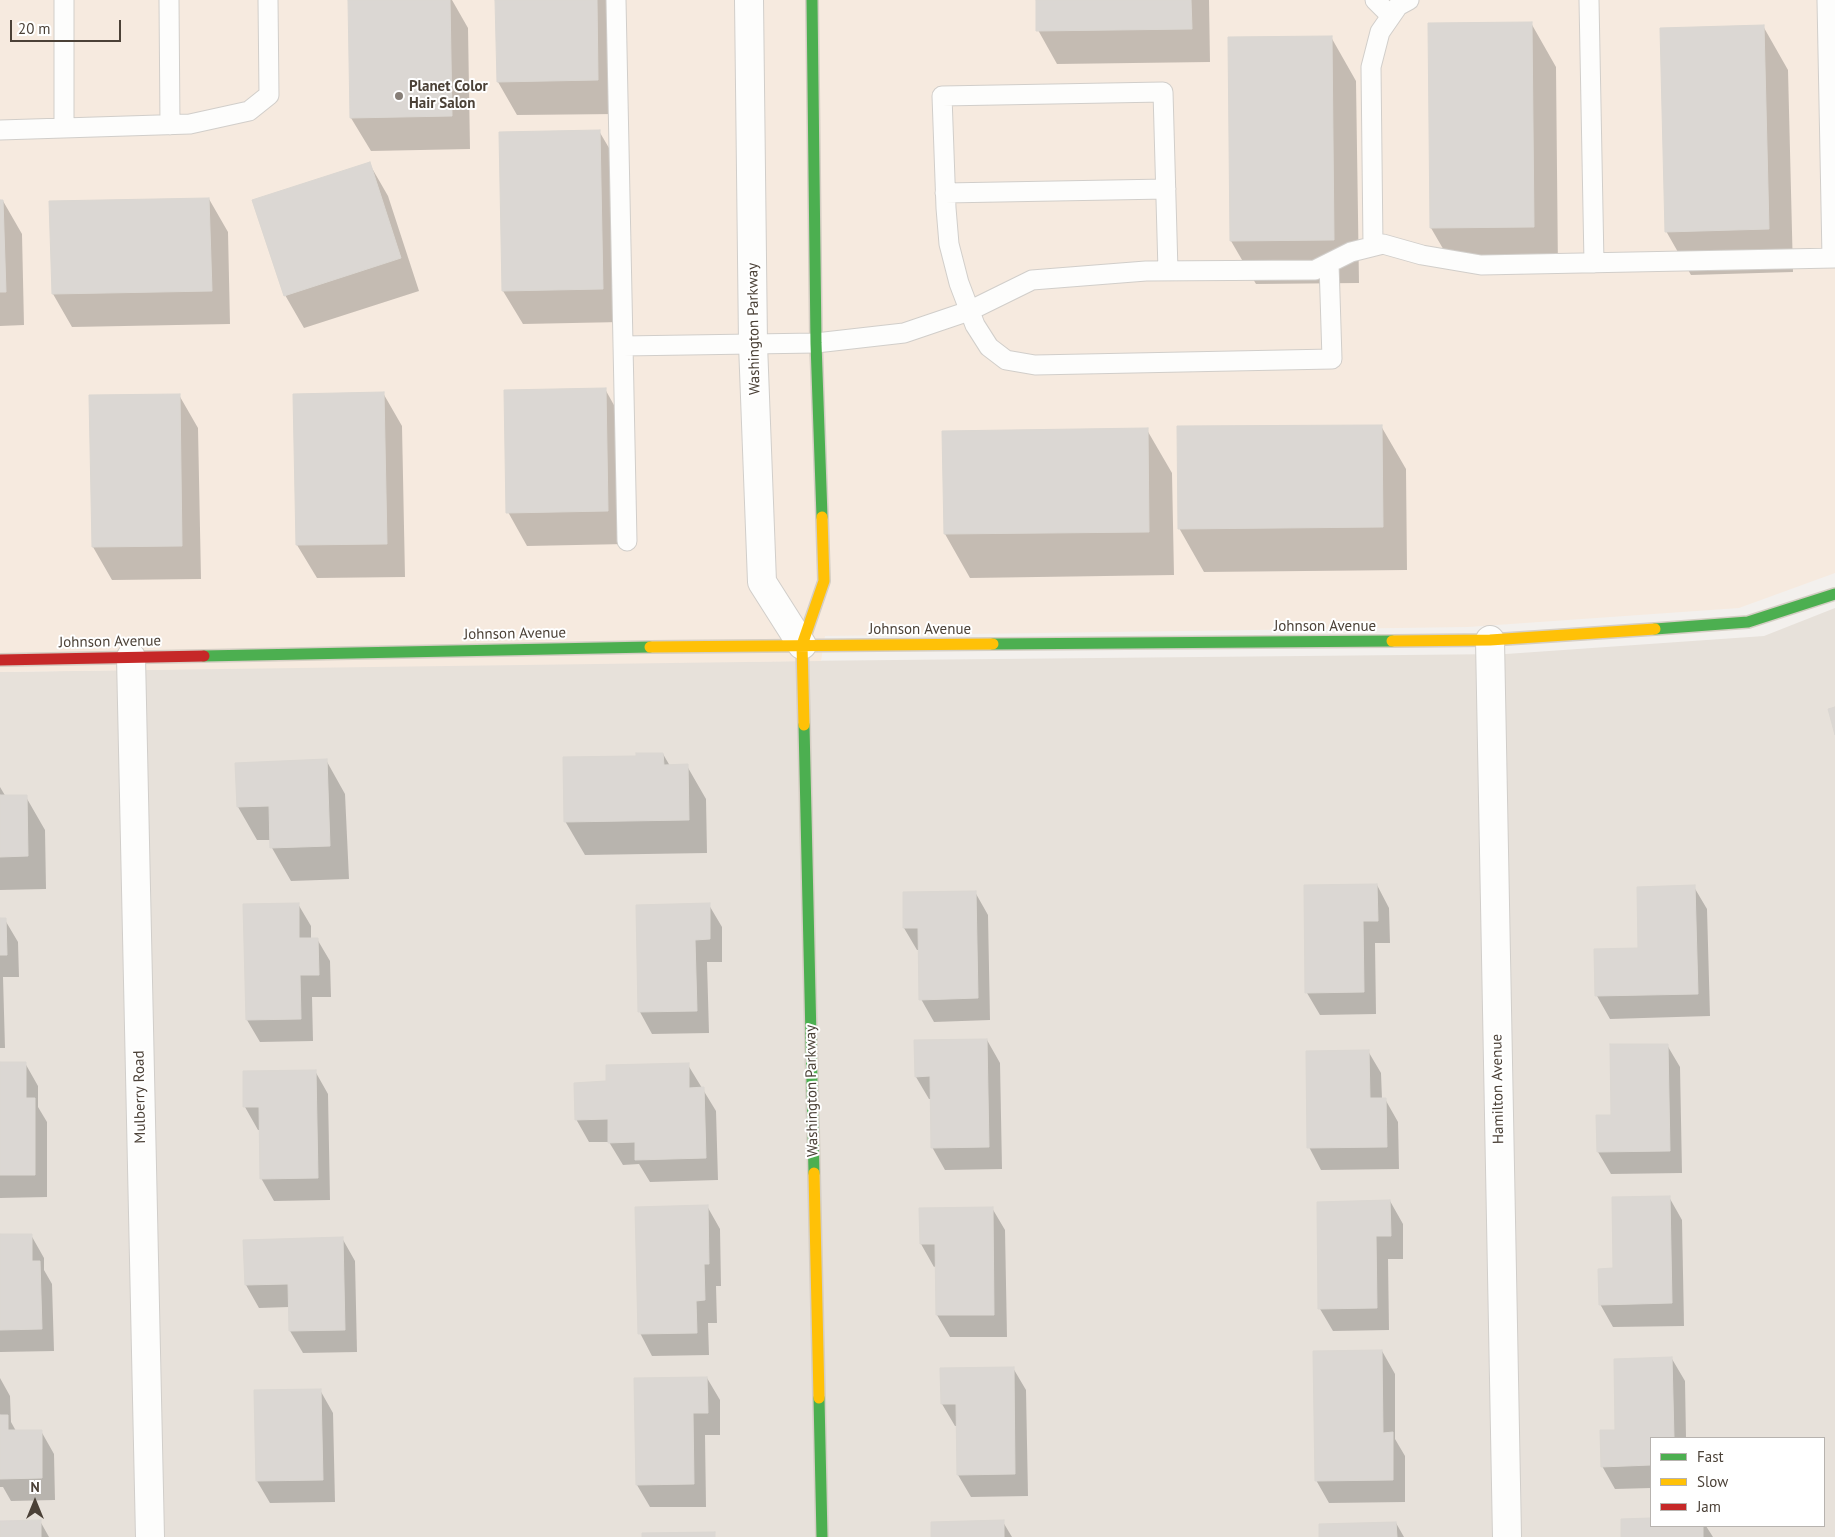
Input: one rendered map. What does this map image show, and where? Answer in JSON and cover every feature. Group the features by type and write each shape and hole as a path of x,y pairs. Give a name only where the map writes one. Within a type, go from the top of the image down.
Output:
{"street":[{"name":"Washington Parkway","path":"749,0 753,344 762,582 802,645"},
{"name":"Washington Parkway","path":"812,0 816,343 824,581 802,645 822,1537"},
{"name":"Johnson Avenue","path":"0,660 802,645 1490,640 1748,622 1835,594"},
{"name":"Hamilton Avenue","path":"1490,640 1507,1537"},
{"name":"Mulberry Road","path":"131,657 150,1537"}],"lane":[{"path":"64,0 64,128"},
{"path":"169,0 170,125"},
{"path":"0,130 190,124 249,112 269,95 268,0"},
{"path":"616,0 627,541"},
{"path":"1375,0 1391,16"},
{"path":"1374,246 1371,67 1380,32 1398,6 1408,0"},
{"path":"1589,0 1594,263"},
{"path":"623,346 816,343 904,334 969,311 1032,280 1168,271 1315,270 1351,252 1383,244 1422,255 1481,265 1834,258 1827,0"},
{"path":"1168,271 1163,92 942,96 945,193 949,244 959,283 969,311 989,347 1006,360 1034,365 1332,359 1329,263"},
{"path":"945,193 1166,189"}],"shaded area":[{"path":"0,0 1835,0 1835,573 1739,608 1468,627 825,636 821,661 0,672"},
{"path":"1835,608 1835,1537 0,1537 0,672 487,664 1506,654 1764,636"}],"building":[{"path":"348,0 450,0 452,116 350,118"},
{"path":"495,0 597,0 598,80 497,82"},
{"path":"1036,0 1191,0 1192,29 1036,31"},
{"path":"1532,22 1534,227 1430,228 1428,23"},
{"path":"1764,25 1769,229 1665,232 1660,28"},
{"path":"1332,36 1334,240 1230,241 1228,37"},
{"path":"600,130 603,289 502,291 499,132"},
{"path":"370,162 401,258 284,296 252,200"},
{"path":"209,198 212,291 52,294 49,201"},
{"path":"0,200 3,200 6,292 0,292"},
{"path":"606,388 608,511 506,513 504,390"},
{"path":"384,392 387,544 296,545 293,394"},
{"path":"180,394 182,546 92,547 89,395"},
{"path":"1382,425 1383,527 1178,529 1177,426"},
{"path":"1148,428 1149,532 944,534 942,431"},
{"path":"1835,707 1835,735 1828,709"},
{"path":"636,753 663,753 664,765 688,764 689,820 564,822 563,757 636,756"},
{"path":"327,759 330,846 270,848 269,806 237,807 235,763"},
{"path":"0,795 27,795 28,856 0,857"},
{"path":"1377,884 1378,921 1363,921 1364,992 1305,993 1304,885"},
{"path":"1695,885 1698,994 1595,996 1594,949 1638,948 1637,887"},
{"path":"976,891 978,998 919,1000 918,928 903,928 903,892"},
{"path":"299,903 299,938 318,938 319,975 300,975 301,1019 246,1020 243,904"},
{"path":"710,903 710,939 695,940 697,1011 638,1012 636,905"},
{"path":"0,918 6,918 7,955 0,955"},
{"path":"987,1039 989,1147 931,1148 930,1076 915,1077 914,1040"},
{"path":"1610,1044 1668,1044 1670,1151 1597,1152 1596,1115 1611,1115"},
{"path":"1369,1050 1370,1098 1386,1098 1387,1147 1307,1148 1306,1051"},
{"path":"0,1062 26,1062 26,1098 35,1098 35,1175 0,1175"},
{"path":"689,1063 689,1088 704,1087 706,1158 635,1160 635,1142 608,1143 608,1119 575,1120 574,1083 606,1081 606,1065"},
{"path":"316,1070 318,1178 260,1179 259,1107 243,1107 243,1071"},
{"path":"1670,1196 1672,1303 1599,1305 1598,1269 1613,1268 1612,1197"},
{"path":"1390,1200 1391,1236 1376,1236 1377,1308 1318,1309 1317,1202"},
{"path":"708,1205 709,1264 704,1264 705,1300 696,1301 697,1333 638,1334 635,1207"},
{"path":"993,1207 994,1315 936,1315 935,1244 920,1244 919,1208"},
{"path":"0,1234 32,1234 32,1261 40,1261 42,1329 0,1330"},
{"path":"343,1237 345,1330 289,1331 288,1284 245,1285 243,1240"},
{"path":"1382,1350 1383,1433 1393,1432 1393,1480 1315,1481 1313,1351"},
{"path":"1672,1357 1674,1437 1650,1437 1650,1465 1601,1467 1600,1430 1615,1430 1614,1359"},
{"path":"1014,1367 1015,1474 957,1475 956,1404 941,1404 940,1368"},
{"path":"707,1377 708,1413 693,1413 694,1484 636,1485 634,1378"},
{"path":"321,1389 323,1480 256,1481 254,1390"},
{"path":"0,1415 8,1415 8,1430 42,1430 42,1478 0,1479"},
{"path":"1650,1518 1650,1527 1703,1527 1703,1537 1621,1537 1621,1519"},
{"path":"41,1520 41,1537 0,1537 0,1521"},
{"path":"1004,1520 1004,1537 931,1537 931,1522"},
{"path":"1396,1522 1397,1537 1319,1537 1319,1524"},
{"path":"715,1532 715,1537 642,1537 642,1533"}],"traffic: fast":[{"path":"812,0 816,343 822,517"},
{"path":"1655,629 1748,622 1835,594"},
{"path":"993,644 1392,641"},
{"path":"204,656 650,647"},
{"path":"804,725 814,1173"},
{"path":"819,1398 822,1537"}],"traffic: slow":[{"path":"804,725 802,645 824,581 822,517"},
{"path":"1392,641 1490,640 1655,629"},
{"path":"650,647 993,644"},
{"path":"814,1173 819,1398"}],"traffic: jam":[{"path":"0,660 204,656"}],"place":[{"name":"Planet Color Hair Salon","path":"399,96"}]}
